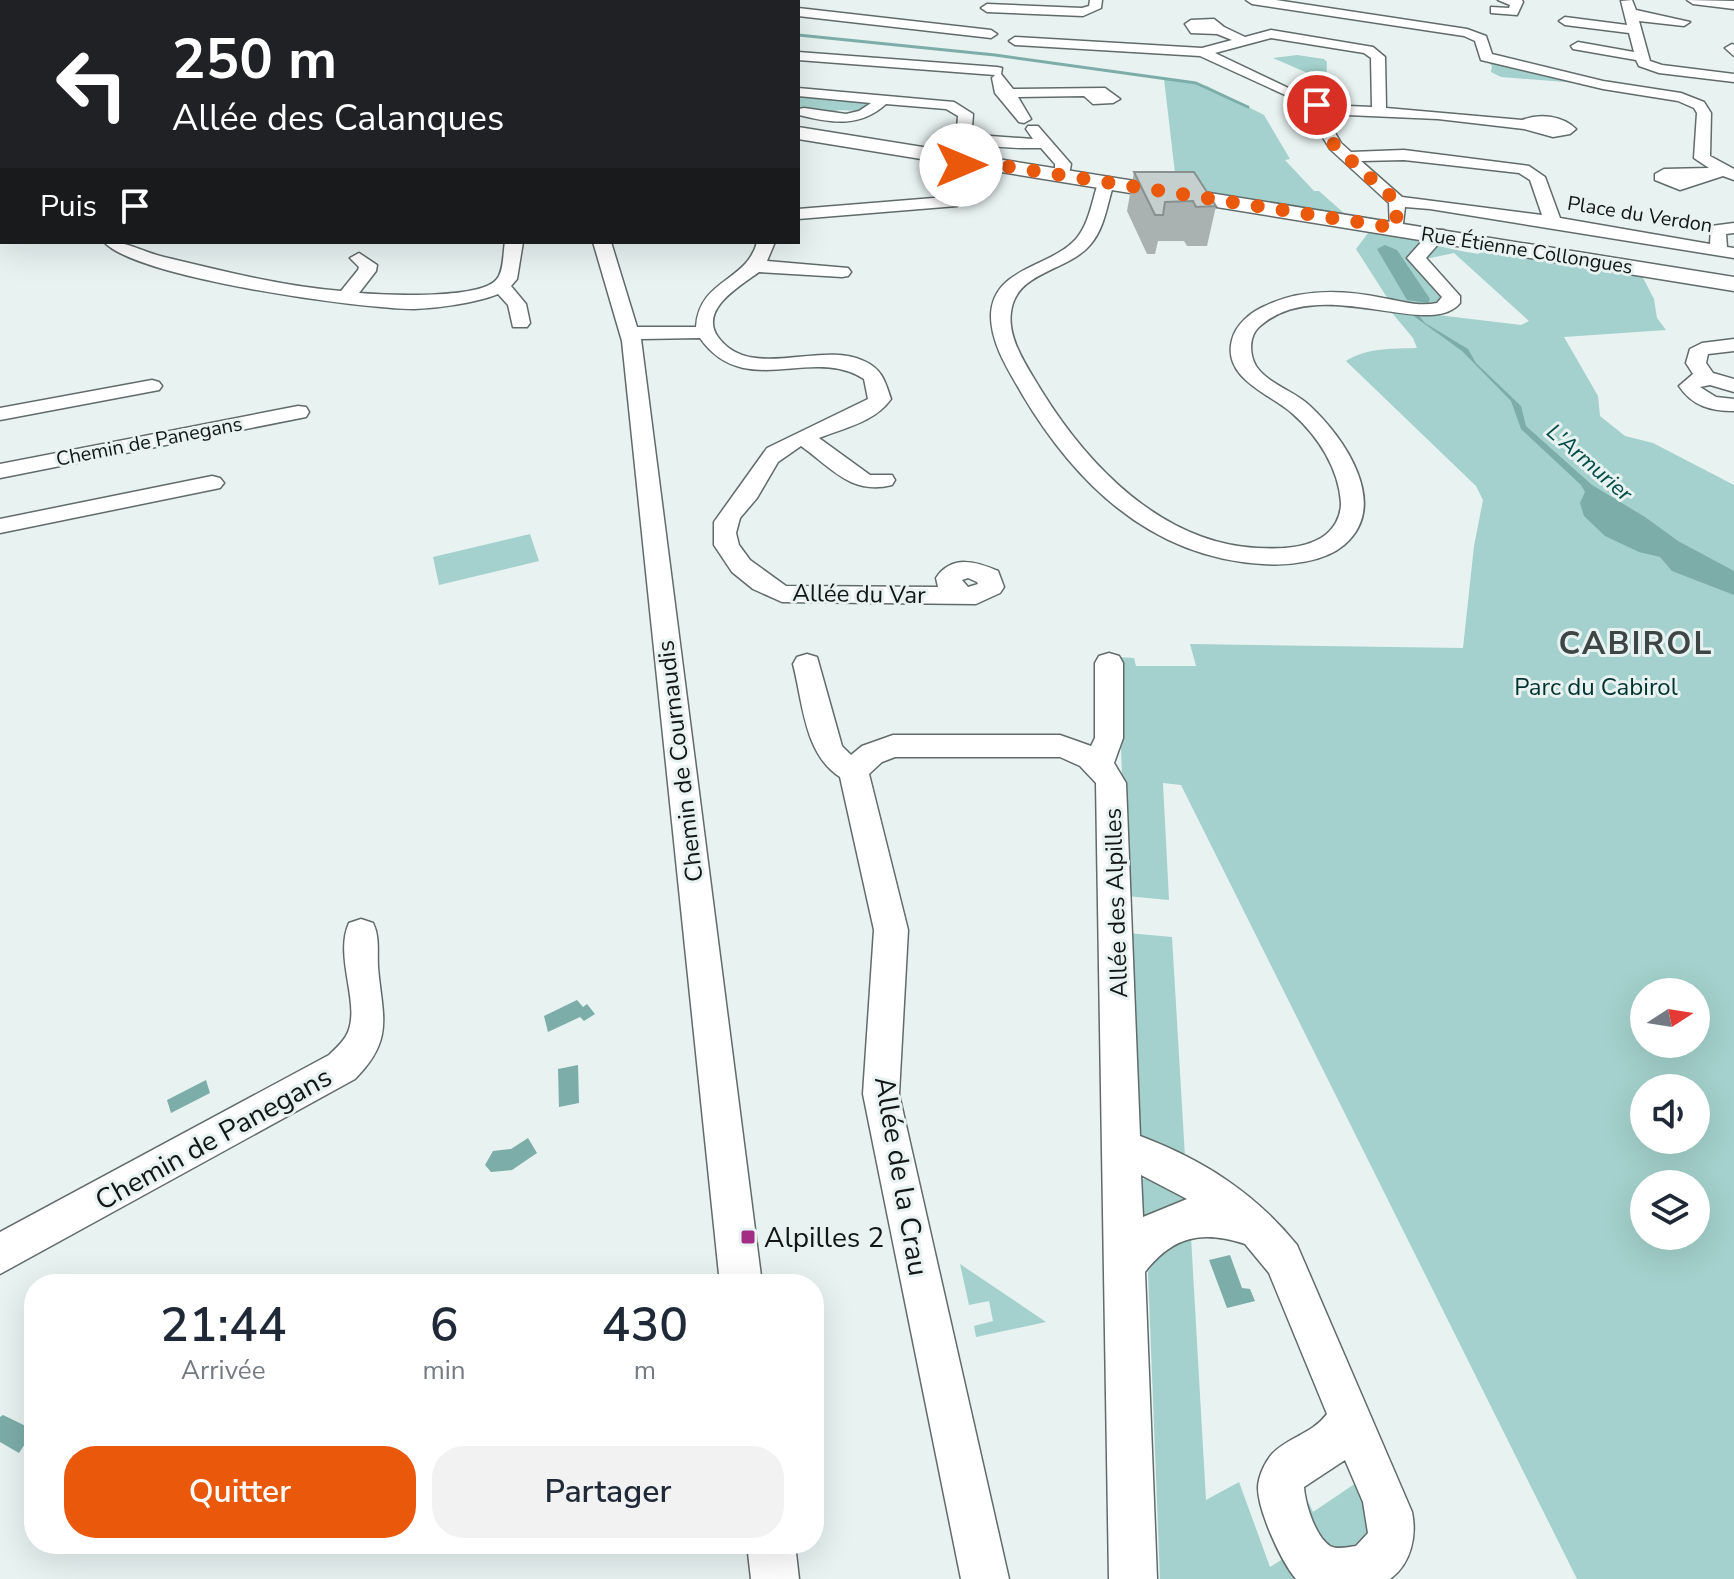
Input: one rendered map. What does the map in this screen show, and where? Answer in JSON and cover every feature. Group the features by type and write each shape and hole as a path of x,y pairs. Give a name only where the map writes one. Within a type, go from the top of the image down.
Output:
{"main road":[{"name":"Rue Étienne Collongues","path":"800,133 1734,284"}],"street":[{"path":"821,14 834,0"},
{"path":"1061,175 1063,164 1006,93 989,40 987,4 1083,12 1095,8 1096,0"},
{"path":"1252,0 1470,34 1481,39 1489,74"},
{"path":"1693,0 1734,5"},
{"path":"1269,1 1271,34"},
{"path":"1509,5 1531,15"},
{"path":"1565,21 1629,10 1644,63 1655,68 1734,78"},
{"path":"800,12 841,19 928,25 989,40 1202,52 1271,34 1375,53 1378,57 1379,112"},
{"path":"1219,30 1242,40"},
{"path":"1578,46 1642,57"},
{"path":"1202,52 1312,102 1320,109 1526,125"},
{"path":"800,56 998,74"},
{"path":"1486,57 1616,87 1681,97 1702,109 1701,156 1728,173"},
{"path":"1511,79 1616,87"},
{"path":"800,92 959,108 966,115 964,131 975,137 1016,143 1045,143"},
{"path":"1006,93 1089,93"},
{"path":"804,112 858,118 867,115 883,99"},
{"path":"1320,109 1316,115 1335,146 1397,202 1396,228"},
{"path":"1349,157 1404,155 1523,169 1537,177 1553,222"},
{"path":"800,214 951,202 962,193 958,171 966,160"},
{"path":"1106,183 1086,239 1060,258 1030,271 1011,287 1000,312 1003,329 1016,365 1052,426 1110,488 1177,537 1229,555 1273,557 1314,550 1344,532 1353,506 1346,474 1317,428 1301,410 1246,368 1241,344 1246,328 1268,311 1303,300 1346,297 1414,309 1443,308 1451,303 1451,296 1416,258 1438,234"},
{"name":"Place du Verdon","path":"1397,202 1553,222 1727,252"},
{"name":"Place du Verdon","path":"1727,252 1717,230 1734,228"},
{"path":"117,244 145,258 189,271 302,295 415,303 488,292 501,286 508,279 514,244"},
{"name":"Chemin de Cournaudis","path":"603,244 631,336 740,1274"},
{"path":"631,336 705,332 705,316 714,295 756,266 764,254 766,244"},
{"path":"347,296 367,271 368,265 359,258"},
{"path":"756,266 842,272"},
{"path":"501,286 517,304 520,323"},
{"name":"Allée du Var","path":"705,332 716,350 741,363 760,365 838,360 858,366 869,374 880,393 876,404 771,456 745,499 725,523 728,546 744,567 767,588 782,594 961,595"},
{"path":"1706,378 1696,363 1697,353 1702,349 1734,345"},
{"path":"1734,386 1706,378 1691,382 1691,391 1706,401 1734,405"},
{"path":"0,414 152,386"},
{"name":"Chemin de Panegans","path":"0,471 298,412"},
{"path":"804,437 862,481 884,480"},
{"path":"0,526 212,483"},
{"path":"853,771 872,754 893,746 1060,746 1081,753 1098,765 1109,738 1109,663"},
{"name":"Allée de la Crau","path":"807,664 828,748 836,760 853,771 891,930 881,1094 985,1579"},
{"name":"Allée des Alpilles","path":"1098,765 1108,776 1113,792 1133,1579"},
{"name":"Chemin de Panegans","path":"0,1254 342,1067 353,1058 361,1046 370,1012 362,972 361,933"},
{"path":"1123,1149 1164,1165 1224,1198 1258,1228 1283,1259 1349,1417"},
{"path":"1126,1263 1139,1244 1167,1223 1224,1217 1258,1228"},
{"path":"772,1554 775,1579"}],"green space":[{"path":"1297,55 1324,59 1327,62 1326,81 1273,58"},
{"path":"1488,62 1591,84 1501,77 1491,72 1492,66"},
{"path":"1164,79 1207,86 1264,115 1290,159 1285,160 1314,191 1319,191 1346,215 1177,190"},
{"path":"800,94 868,102 869,106 858,111 838,110 833,114 800,109"},
{"name":"Parc du Cabirol","path":"1371,229 1465,252 1479,254 1479,245 1565,265 1640,272 1654,299 1657,318 1666,330 1564,337 1598,396 1600,416 1625,436 1653,443 1734,485 1734,1579 1577,1579 1181,785 1163,783 1169,900 1126,896 1118,657 1134,658 1136,666 1196,666 1190,644 1463,648 1474,546 1483,500 1476,486 1346,361 1372,351 1417,348 1413,338 1388,308 1388,299 1356,249","holes":["1454,253 1529,321 1521,325 1438,315 1457,308 1460,299 1426,259"]},
{"path":"530,534 539,561 439,585 433,557"},
{"path":"1128,933 1172,937 1185,1157 1140,1137"},
{"path":"1148,1176 1211,1204 1143,1228 1140,1181"},
{"path":"1191,1237 1206,1500 1239,1482 1270,1567 1292,1553 1311,1579 1160,1579 1148,1272 1163,1250"},
{"path":"960,1264 1046,1322 976,1337 974,1326 993,1321 989,1301 969,1305"},
{"path":"1299,1482 1313,1512 1356,1483 1377,1521 1352,1555 1314,1540"}],"shaded area":[{"path":"1385,245 1397,250 1430,299 1428,303 1407,300 1377,249"},
{"path":"1408,312 1417,313 1425,323 1468,349 1476,363 1521,406 1526,426 1592,485 1678,541 1734,571 1734,595 1672,571 1660,557 1639,552 1605,536 1584,516 1580,503 1585,492 1581,485 1521,429 1511,401 1462,351"},
{"path":"577,1000 583,1007 587,1004 595,1014 584,1021 580,1017 548,1032 544,1016"},
{"path":"578,1065 579,1103 559,1107 558,1069"},
{"path":"206,1080 210,1093 171,1113 167,1100"},
{"path":"528,1138 537,1153 512,1170 491,1172 485,1165 493,1151 511,1149"},
{"path":"1230,1255 1242,1288 1250,1289 1255,1301 1227,1308 1209,1260"},
{"path":"3,1415 24,1425 24,1445 19,1453 0,1442 0,1417"}],"building":[{"path":"1134,172 1194,172 1216,206 1196,207 1193,201 1165,202 1163,215 1155,215"}],"waterway":[{"path":"800,35 995,55 1196,83 1248,107"},
{"name":"L'Armurier","path":"1604,500 1633,521"}],"place":[{"name":"Alpilles 2","path":"748,1237"}],"district":[{"name":"CABIROL","path":"1636,643"}],"route":[{"path":"961,165 966,160 1235,205 1396,228 1397,202 1335,146 1316,115 1320,109 1317,105"}]}
